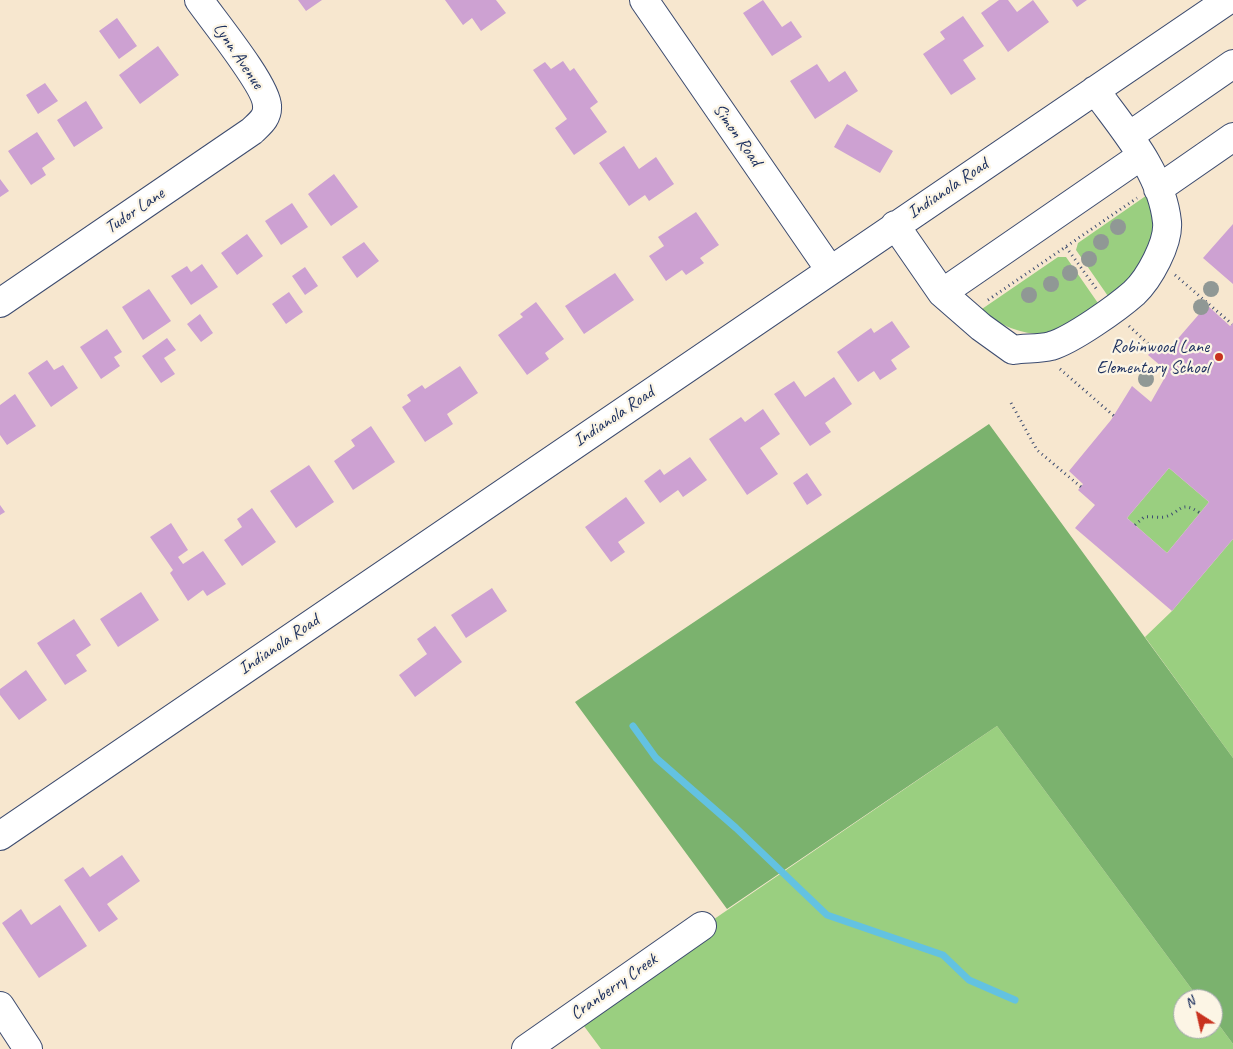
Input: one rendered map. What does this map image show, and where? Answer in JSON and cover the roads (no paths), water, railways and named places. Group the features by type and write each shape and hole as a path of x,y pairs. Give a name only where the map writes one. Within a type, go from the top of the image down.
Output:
{"street":[{"name":"Lynn Avenue","path":"199,0 261,88 268,105 266,116"},
{"name":"Simon Road","path":"644,0 830,270"},
{"name":"Indianola Road","path":"0,836 1228,0"},
{"path":"942,293 1135,146 1233,64"},
{"path":"895,225 942,293 967,315 1013,350 1051,346 1077,333 1135,292 1159,257 1167,223 1157,187 1135,146 1095,90"},
{"name":"Tudor Lane","path":"0,303 252,131 266,116"},
{"path":"1157,187 1233,137"},
{"name":"Cranberry Creek","path":"526,1049 702,926"},
{"path":"0,1006 28,1049"}],"waterway":[{"path":"633,726 656,758 736,828 827,915 943,955 969,980 1015,1000"}],"place":[{"name":"Robinwood Lane Elementary School","path":"1219,357"}]}
